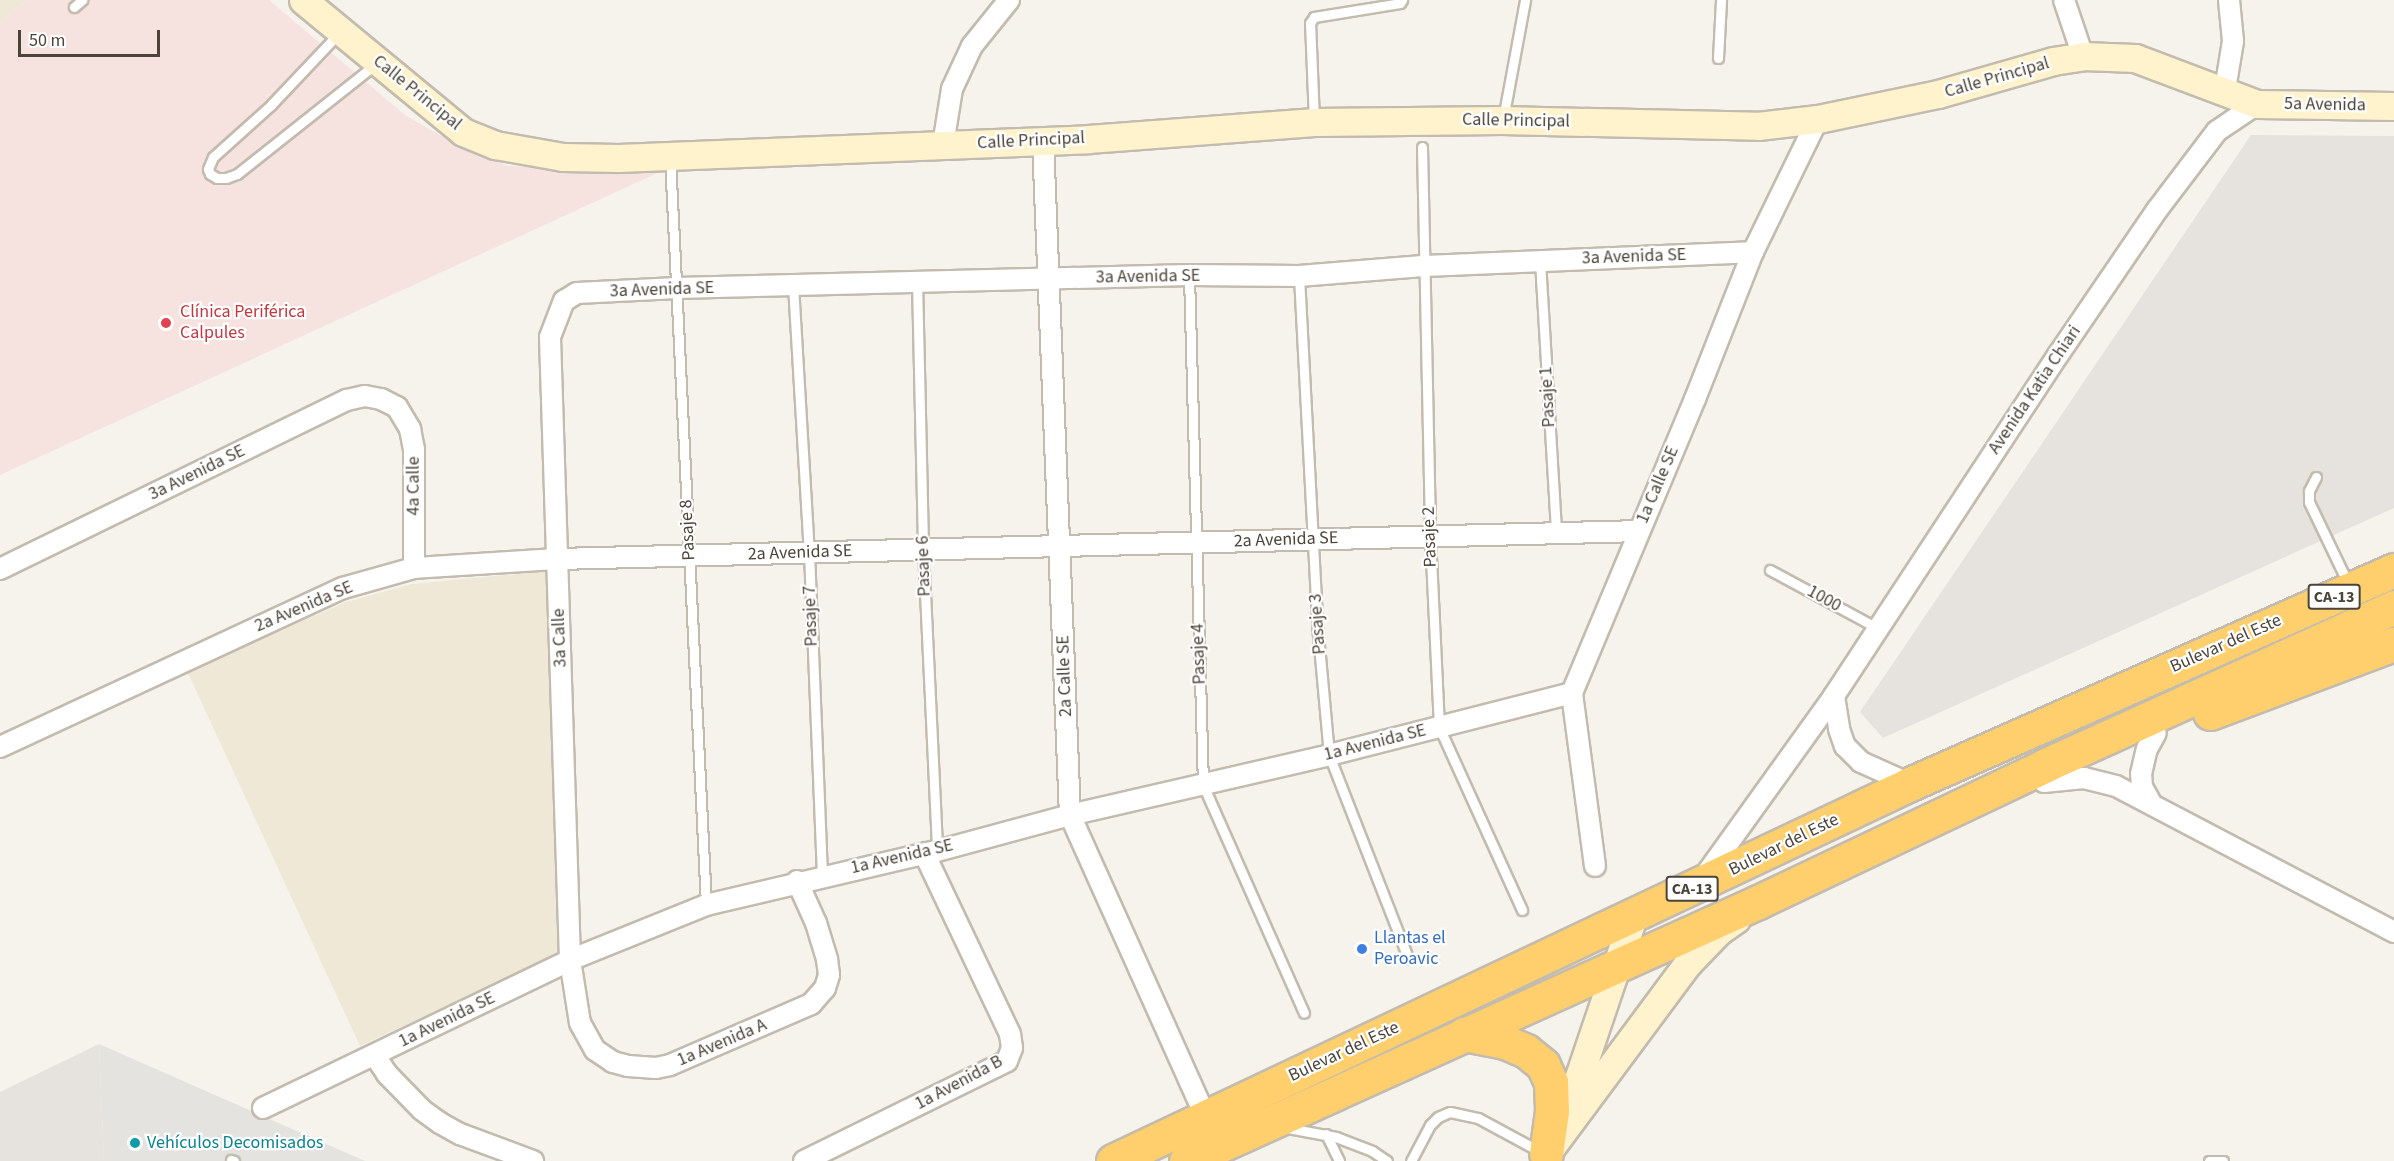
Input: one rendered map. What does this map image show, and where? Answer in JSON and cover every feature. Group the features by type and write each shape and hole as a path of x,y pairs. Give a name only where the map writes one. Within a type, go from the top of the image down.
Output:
{"highway":[{"path":"2012,739 2220,633 2394,552"},
{"name":"Bulevar del Este","path":"1113,1161 1910,784 2394,570"},
{"name":"Bulevar del Este","path":"1185,1161 1758,902 1992,791 2394,607"},
{"path":"1992,791 2044,782 2156,733 2394,644"},
{"path":"1258,1127 1254,1117 1259,1107 1408,1034 1447,1004"},
{"path":"1464,1034 1505,1042 1526,1050 1543,1065 1551,1082 1552,1111 1549,1149"}],"street":[{"name":"Calle Principal","path":"303,0 464,132 495,145 563,157 670,156 1043,141 1314,122 1502,120 1758,126 1818,119 1938,94 2053,61 2082,56 2135,58 2225,90 2257,104"},
{"path":"943,145 952,89 972,46 1009,0"},
{"path":"2064,0 2082,56"},
{"path":"2225,90 2233,41 2229,0"},
{"name":"5a Avenida","path":"2257,104 2394,106"},
{"name":"Avenida Katia Chiari","path":"1698,886 1834,696 2058,355 2174,187 2217,131 2257,104"},
{"name":"1a Calle SE","path":"1572,693 1695,399 1753,252 1818,119"},
{"name":"2a Calle SE","path":"1043,141 1070,815 1206,1118"},
{"name":"3a Avenida SE","path":"555,317 564,301 577,293 918,281 1189,275 1299,276 1423,266 1753,252"},
{"name":"3a Calle","path":"555,317 550,337 570,960"},
{"name":"3a Avenida SE","path":"0,568 347,400 366,396 381,399 397,407"},
{"name":"4a Calle","path":"397,407 410,429 414,449 414,568"},
{"name":"2a Avenida SE","path":"0,747 343,588 414,568 558,559 1639,531"},
{"path":"1572,693 1595,866"},
{"name":"1a Avenida SE","path":"263,1108 570,960 706,905 797,881 930,852 1070,815 1329,755 1572,693"},
{"path":"1834,696 1839,729 1845,746 1861,762 1910,784"},
{"path":"2151,803 2142,787 2141,774 2147,749 2156,733"},
{"path":"2044,782 2092,779 2116,786 2394,932"},
{"name":"1a Avenida B","path":"804,1161 1007,1060 1012,1048 1011,1034 930,852"},
{"name":"1a Avenida A","path":"570,960 580,1023 595,1050 613,1062 628,1066 656,1068 670,1065 811,1004 819,997 829,975 828,960 816,923 797,881"},
{"path":"1549,1149 1687,964 1719,932 1758,902"},
{"path":"1549,1149 1618,964 1634,914"},
{"path":"375,1056 394,1081 422,1110 440,1123 460,1134 534,1161"}],"lane":[{"path":"74,7 82,0"},
{"path":"1314,122 1310,23 1314,17 1400,3 1402,0"},
{"path":"1502,120 1525,0"},
{"path":"1718,58 1721,0"},
{"path":"340,31 271,105 213,157 208,169 210,174 217,178 237,174 379,62"},
{"name":"Pasaje 2","path":"1422,147 1430,536 1439,726 1522,909"},
{"name":"Pasaje 8","path":"670,156 706,905"},
{"name":"Pasaje 1","path":"1540,261 1556,533"},
{"name":"Pasaje 4","path":"1189,275 1203,785 1304,1013"},
{"name":"Pasaje 3","path":"1299,276 1329,755 1408,958"},
{"name":"Pasaje 6","path":"918,281 930,852"},
{"name":"Pasaje 7","path":"793,285 809,552 822,876"},
{"path":"2316,477 2309,491 2309,502 2344,575"},
{"name":"1000","path":"1770,570 1879,629"},
{"path":"1412,1161 1430,1125 1438,1117 1450,1113 1478,1118 1549,1149"},
{"path":"1258,1127 1298,1128 1326,1134 1372,1151 1387,1161"},
{"path":"1326,1134 1339,1161"},
{"path":"2209,1161 2223,1161"}],"shaded area":[{"path":"0,0 28,0 0,23"},
{"name":"Clínica Periférica Calpules","path":"28,0 269,0 405,115 460,147 508,166 664,170 0,475 0,23"},
{"path":"2251,135 2394,136 2394,508 1883,738 1860,712"},
{"path":"547,571 560,953 360,1046 187,671 346,602 412,584"},
{"path":"99,1044 104,1161 0,1161 0,1092"},
{"path":"99,1044 365,1161 104,1161"}],"place":[{"name":"Clínica Periférica Calpules","path":"166,323"},
{"name":"Llantas el Peroavic","path":"1362,949"},
{"name":"Vehículos Decomisados","path":"135,1143"}]}
